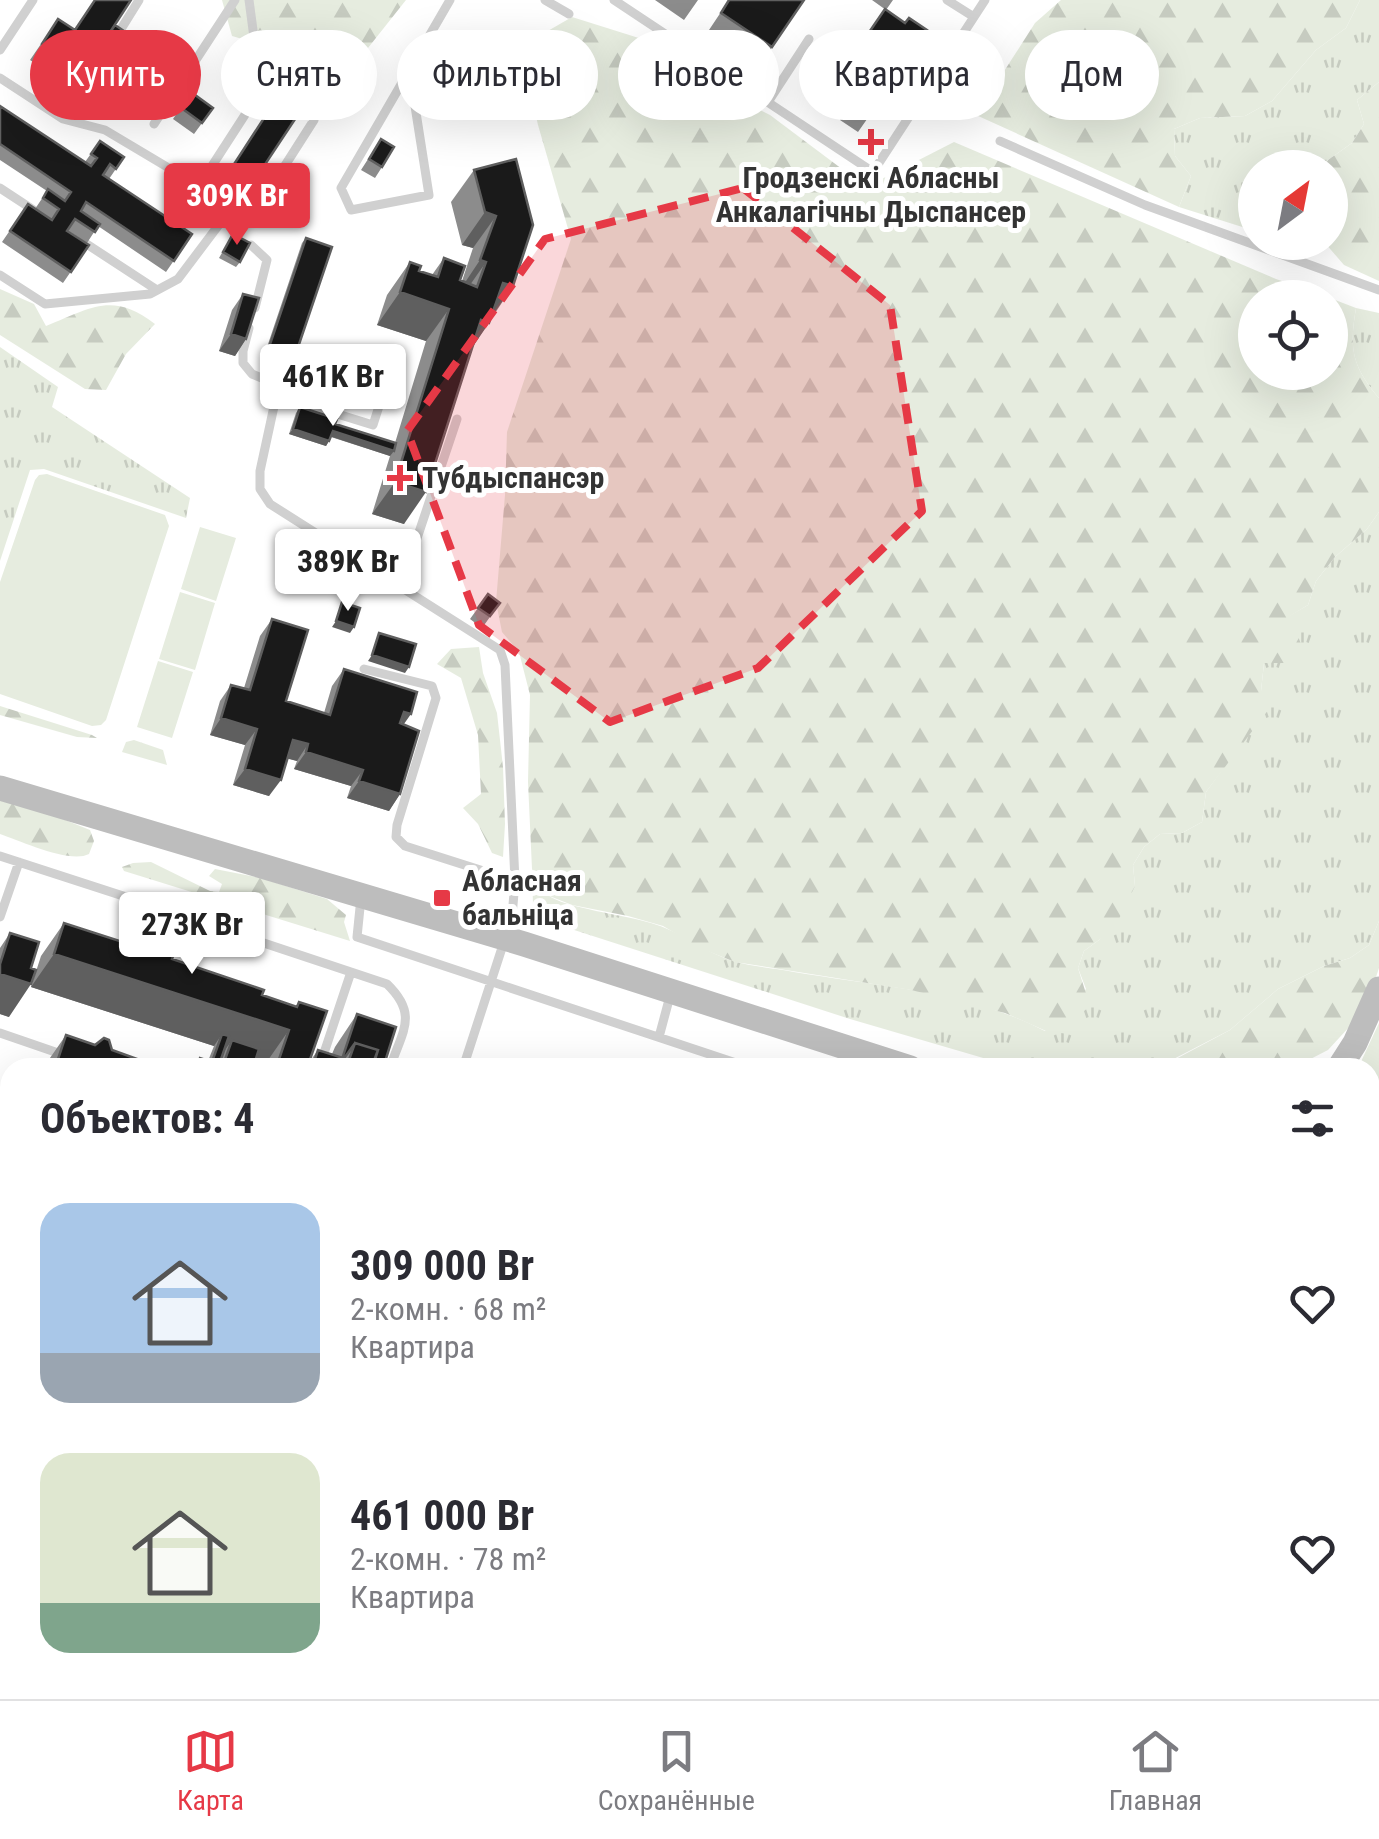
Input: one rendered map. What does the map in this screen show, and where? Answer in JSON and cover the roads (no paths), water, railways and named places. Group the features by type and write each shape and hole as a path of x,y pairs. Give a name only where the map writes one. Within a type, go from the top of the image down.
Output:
{"street":[{"path":"0,788 505,938 879,1058"},
{"path":"1345,1058 1379,989"}],"lane":[{"path":"0,50 33,0"},
{"path":"120,30 139,0"},
{"path":"154,124 235,0"},
{"path":"249,0 253,30"},
{"path":"432,30 450,0"},
{"path":"545,0 569,14"},
{"path":"614,0 659,30"},
{"path":"948,0 974,17"},
{"path":"779,109 872,172 986,0"},
{"path":"779,85 799,54"},
{"path":"409,68 428,195 351,210 342,188 409,68"},
{"path":"0,78 30,98"},
{"path":"63,120 105,130 230,210"},
{"path":"198,186 241,120"},
{"path":"0,274 44,304 150,294 178,280 230,210 262,200 314,120"},
{"path":"1000,142 1146,204 1379,290"},
{"path":"0,188 47,218"},
{"path":"78,239 157,290"},
{"path":"250,245 267,260 243,363 252,374 274,383 277,392 260,489 270,504 500,650 505,665 514,880 512,917 465,1058"},
{"path":"302,353 387,380 372,424 277,392 289,379 302,353"},
{"path":"401,586 458,419"},
{"path":"364,669 432,686 436,698 396,837 404,846 514,880"},
{"path":"0,856 387,984 402,999 406,1020 393,1058"},
{"path":"0,918 20,862"},
{"path":"361,896 358,937 724,1058"},
{"path":"322,1058 352,972"},
{"path":"659,1037 672,990"},
{"path":"0,1033 68,1056"}],"place":[{"name":"Гродзенскі Абласны Анкалагічны Дыспансер","path":"871,142"},
{"name":"Тубдыспансэр","path":"400,478"},
{"name":"Абласная бальніца","path":"442,898"}]}
